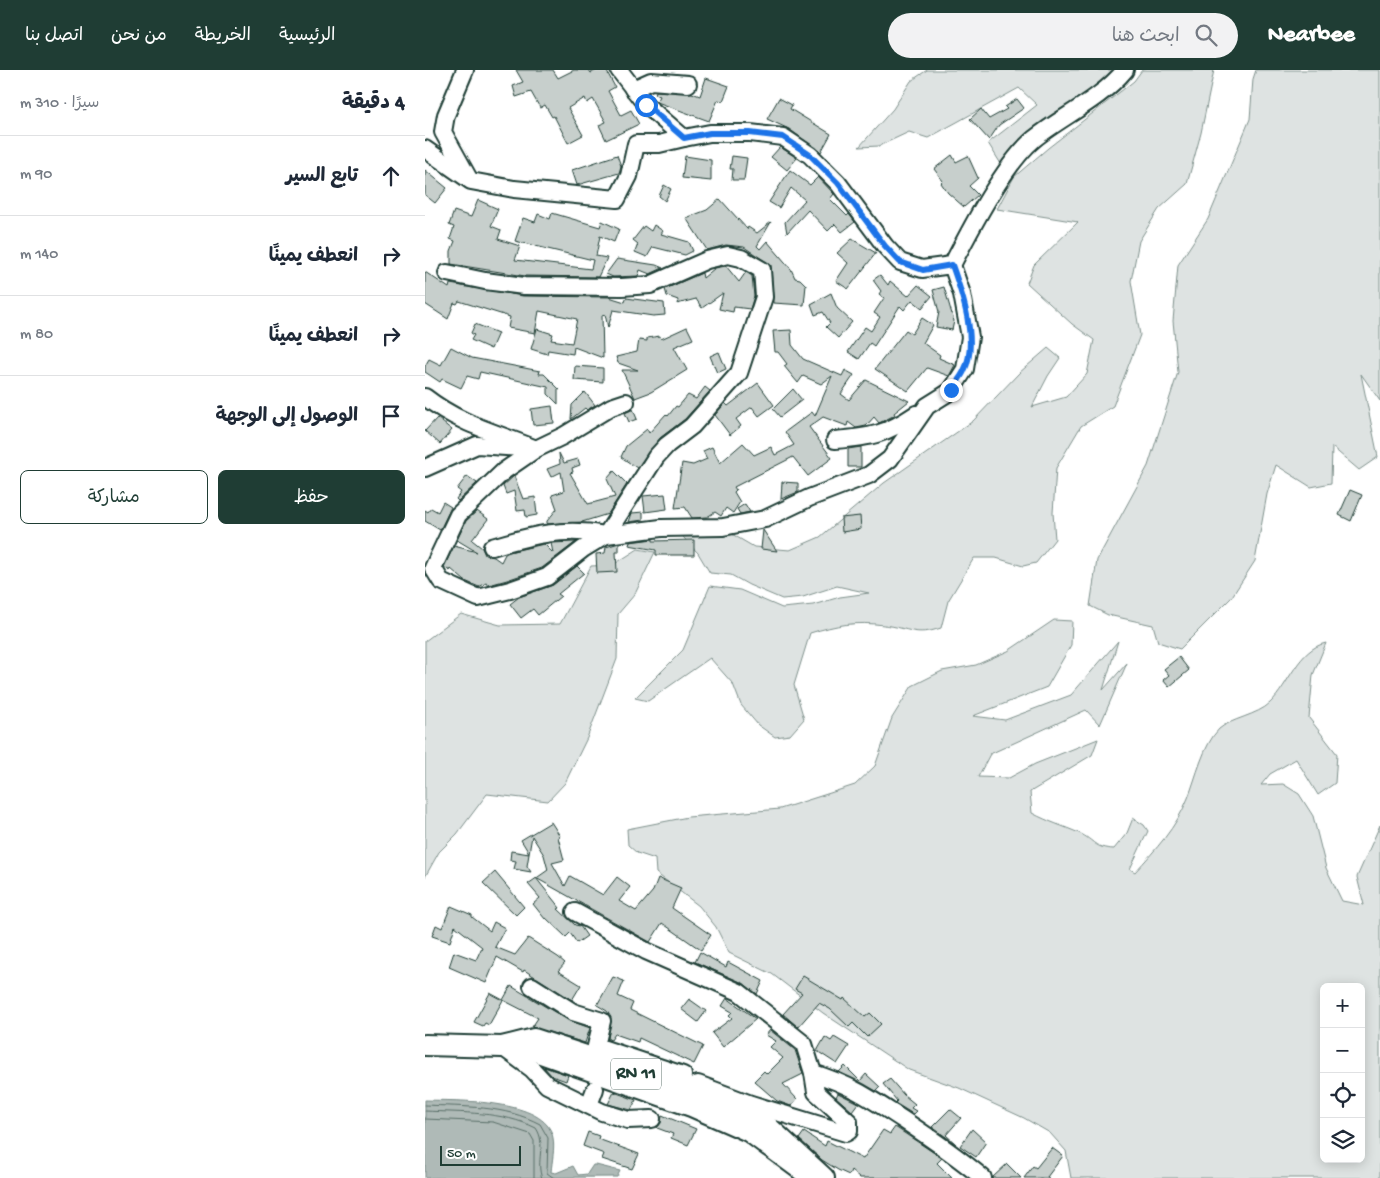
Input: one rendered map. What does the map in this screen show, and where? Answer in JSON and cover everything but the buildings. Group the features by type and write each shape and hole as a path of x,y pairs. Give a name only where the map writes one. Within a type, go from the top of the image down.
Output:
{"main road":[{"name":"RN 11","path":"425,1045 502,1047 534,1039 682,1090 764,1123 824,1178"}],"street":[{"path":"465,70 447,115 443,132 471,181"},
{"path":"619,70 646,105 684,138"},
{"path":"835,440 874,436 895,428 951,390 965,369 970,337 962,294 952,265 993,193 1032,140 1114,83 1125,70"},
{"path":"633,89 651,81 688,84"},
{"path":"425,150 471,181 514,189 617,199 629,176 636,144 659,144 710,133 750,133 783,137 810,155 838,183 885,246 900,262 923,270 952,265"},
{"path":"447,273 485,281 524,286 622,287 649,285 707,260 727,254 741,258 762,270 764,297 739,373 692,426 667,445 656,457 606,535 583,549 547,577 510,590 477,598 441,581 433,568 458,515 504,471 536,448 563,436 611,407 626,402"},
{"path":"425,397 441,410 475,427 499,433 536,448"},
{"path":"492,547 537,534 580,530 606,535 661,528 723,527 765,519 809,498 869,475 890,459 927,406"},
{"path":"425,468 477,444 536,448"},
{"path":"532,986 573,1012 602,1021 596,1046 683,1075 682,1090 698,1084 769,1110 846,1134 850,1126 849,1122 815,1092 813,1073 804,1044 739,992 646,951 575,912"},
{"path":"502,1047 532,1069 547,1085 603,1112 628,1120 652,1119"},
{"path":"502,1047 531,1052 691,1108 748,1133 809,1178"},
{"path":"813,1073 842,1082 869,1096 934,1139 983,1178"},
{"path":"589,1105 595,1090"}],"shaded area":[{"path":"927,70 1115,70 1098,86 1053,118 1001,164 988,143 1037,105 1019,88 928,138 909,132 879,146 859,147 893,109 911,81"},
{"path":"1142,70 1214,70 1201,133 1187,184 1159,209 1139,241 1131,281 1140,335 1113,406 1081,426 1056,468 1053,513 1055,539 1036,563 1023,566 996,558 974,558 948,601 941,628 932,631 918,632 893,626 855,624 837,626 810,633 794,685 804,719 790,735 775,737 758,725 741,705 733,684 710,658 648,701 635,698 683,650 710,586 740,590 782,608 813,605 840,597 869,593 837,586 803,597 782,599 731,575 710,573 698,553 683,537 691,530 718,526 754,547 790,550 820,537 884,483 973,421 1019,373 1048,348 1060,358 1032,407 1066,397 1087,374 1094,340 1072,324 1027,283 1034,265 1078,222 997,209 1014,177 1134,81"},
{"path":"1256,70 1380,70 1380,401 1361,374 1378,457 1359,470 1332,447 1331,483 1311,487 1276,465 1267,494 1255,561 1231,598 1180,649 1158,642 1153,625 1108,615 1090,606 1097,560 1148,466 1178,372 1173,321 1178,265 1208,219 1250,119 1253,79"},
{"path":"638,549 655,552 635,594 618,614 617,659 587,738 565,783 548,801 487,794 457,834 439,852 425,877 425,641 461,614 500,625 560,624 591,566 613,565"},
{"path":"1054,620 1072,621 1071,645 1047,687 973,716 1005,720 1071,695 1118,641 1103,690 1127,663 1100,725 1086,710 990,754 978,777 1009,778 1035,764 1098,739 1092,755 1030,792 1032,813 1085,836 1098,846 1114,849 1127,833 1133,818 1144,825 1148,831 1130,869 1135,872 1178,819 1188,798 1204,753 1213,736 1219,729 1230,722 1259,711 1270,703 1308,652 1326,643 1313,675 1309,718 1337,754 1335,783 1318,795 1296,759 1270,774 1261,785 1283,784 1299,794 1313,816 1326,868 1342,901 1364,905 1357,877 1380,825 1380,1178 1071,1178 1066,1151 1050,1133 1024,1118 959,1088 909,1070 823,1013 772,974 729,953 716,927 699,906 656,873 655,859 637,853 628,845 627,829 688,817 780,809 855,785 875,766 892,718 912,686 942,671 976,665 1008,651"}],"water":[{"path":"425,1100 498,1104 535,1115 547,1125 553,1138 554,1150 551,1172 556,1173 573,1166 578,1175 587,1174 593,1165 620,1171 617,1177 425,1178"}],"route":[{"path":"646,105 684,138 710,133 750,133 783,137 810,155 838,183 885,246 900,262 923,270 952,265 962,294 970,337 965,369 951,390"}]}
